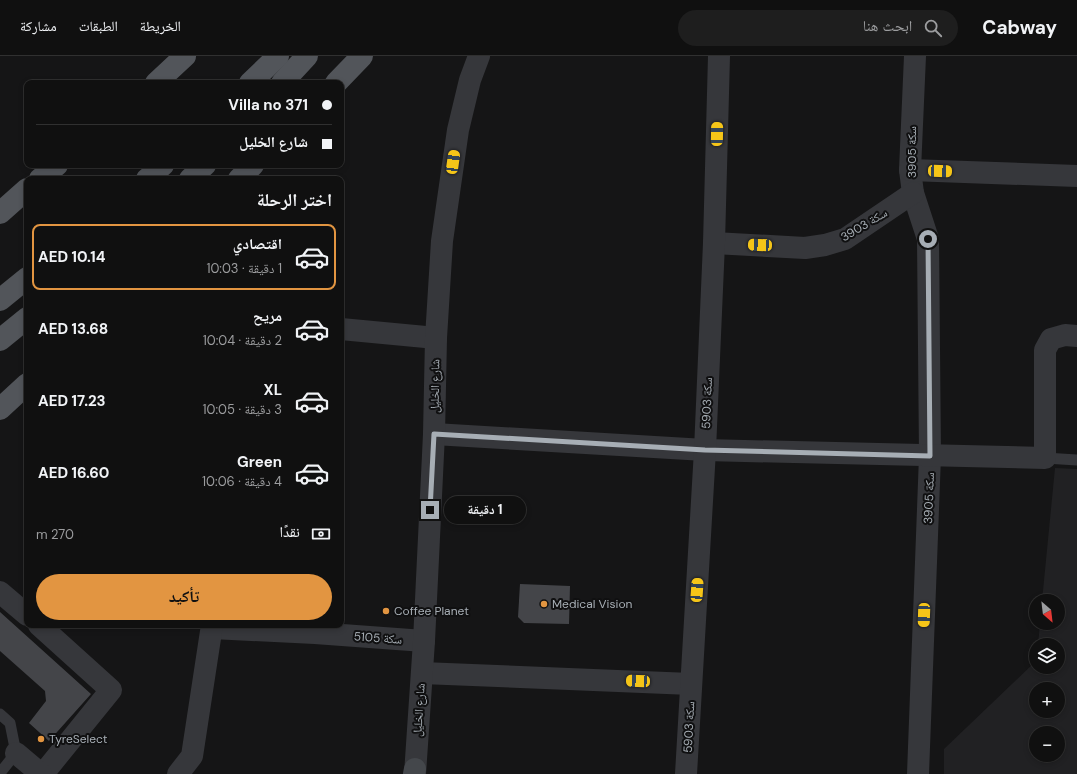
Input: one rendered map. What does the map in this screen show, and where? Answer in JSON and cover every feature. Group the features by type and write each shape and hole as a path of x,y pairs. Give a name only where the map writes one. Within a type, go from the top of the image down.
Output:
{"main road":[{"path":"159,80 185,56"},
{"path":"253,80 278,56"},
{"path":"285,80 307,56"},
{"path":"339,80 362,56"},
{"path":"44,176 53,168"},
{"path":"150,176 160,168"},
{"path":"193,176 202,168"},
{"path":"242,176 250,168"},
{"path":"0,210 24,191"},
{"path":"0,213 24,192"},
{"path":"0,300 24,280"},
{"path":"0,340 24,320"},
{"path":"0,408 24,387"}],"street":[{"name":"شارع الخليل","path":"415,772 424,641 434,434 436,338 442,241 457,138 470,80 479,56"},
{"name":"سكة 5903","path":"686,774 705,450 714,243 719,56"},
{"name":"سكة 3905","path":"915,56 910,170 913,193 928,239 930,456 918,774"},
{"path":"910,170 1077,176"},
{"name":"سكة 3903","path":"714,243 805,248 826,245 845,239 913,193"},
{"path":"344,329 436,338"},
{"path":"434,434 705,450 1045,458 1045,350 1051,339 1065,335 1077,336"},
{"path":"0,592 24,612"},
{"path":"16,753 42,774 112,690 44,628"},
{"name":"سكة 5105","path":"178,774 192,756 212,628"},
{"name":"سكة 5105","path":"281,628 316,629 424,641"},
{"path":"422,673 691,684"}],"lane":[{"path":"1045,458 1077,460"},
{"path":"0,714 10,723 16,753 0,773"}],"shaded area":[{"path":"1055,468 1077,469 1077,774 944,774 944,749 1029,668 1029,674 1065,674 1065,638 1039,638 1039,630 1065,630 1065,594 1043,594"}],"building":[{"name":"Medical Vision","path":"520,584 570,586 569,624 524,623 518,617"},
{"path":"0,612 91,694 49,741 29,723 46,701 45,691 0,651"}],"place":[{"name":"Medical Vision","path":"544,604"},
{"name":"Coffee Planet","path":"386,611"},
{"name":"TyreSelect","path":"41,739"}],"route":[{"path":"430,510 434,434 705,450 930,456 928,239"}]}
